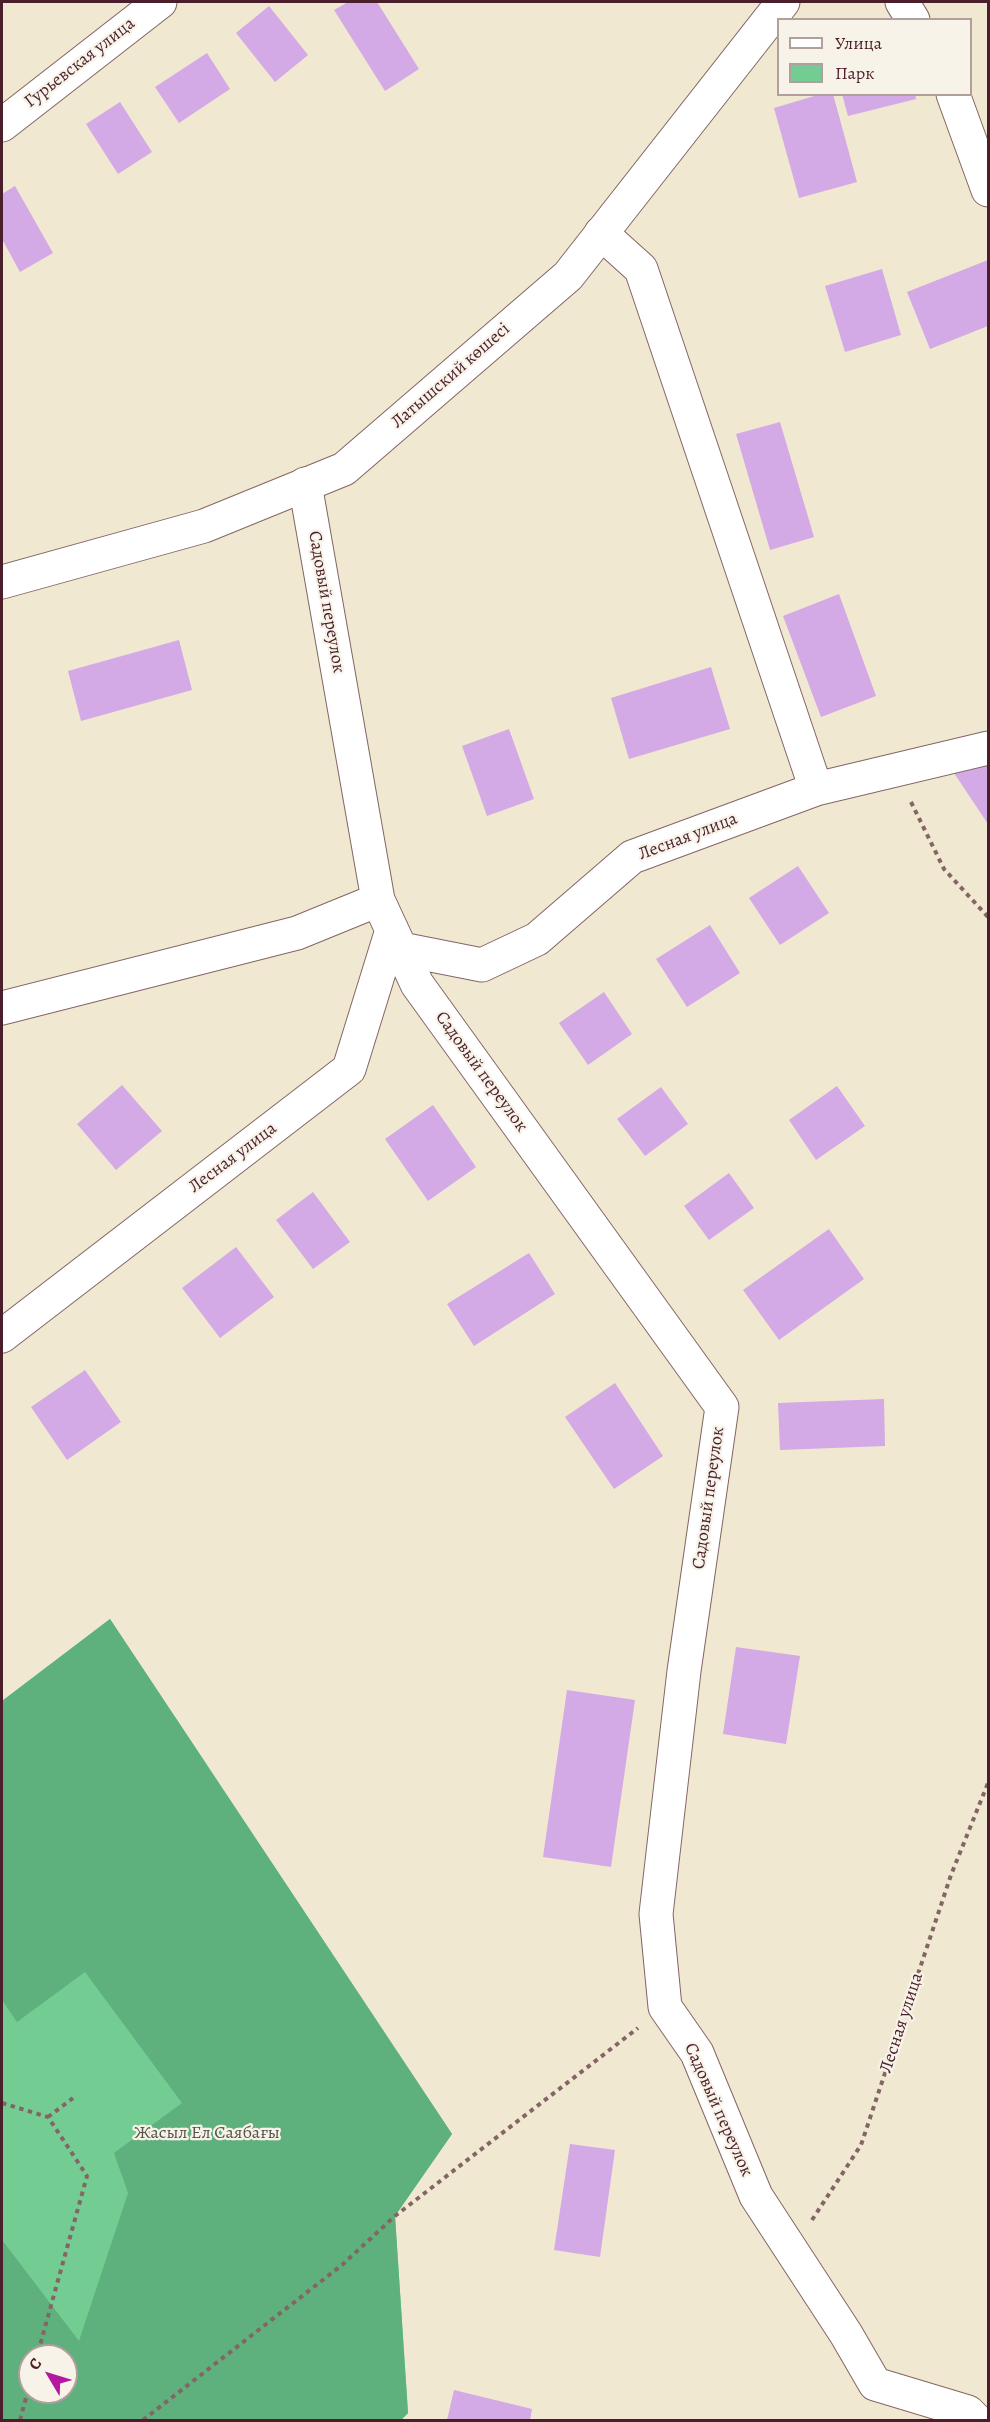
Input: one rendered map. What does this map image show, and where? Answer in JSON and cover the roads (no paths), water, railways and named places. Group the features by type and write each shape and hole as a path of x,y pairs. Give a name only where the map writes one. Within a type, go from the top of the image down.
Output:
{"street":[{"name":"Гурьевская улица","path":"2,125 160,2"},
{"name":"Латышский көшесі","path":"2,582 204,526 344,469 567,276 783,2"},
{"path":"902,2 912,18"},
{"path":"954,96 988,190"},
{"path":"601,233 641,269 816,789"},
{"name":"Садовый переулок","path":"305,484 378,900 417,984 722,1407 684,1671 656,1914 665,2007 697,2053 756,2196 875,2384 968,2412 976,2421"},
{"name":"Лесная улица","path":"2,1335 349,1069 397,940 482,964 537,939 632,857 816,789 988,748"},
{"path":"2,1008 297,933 378,900"}],"park label":[{"name":"Жасыл Ел Саябағы","path":"207,2134"}]}
